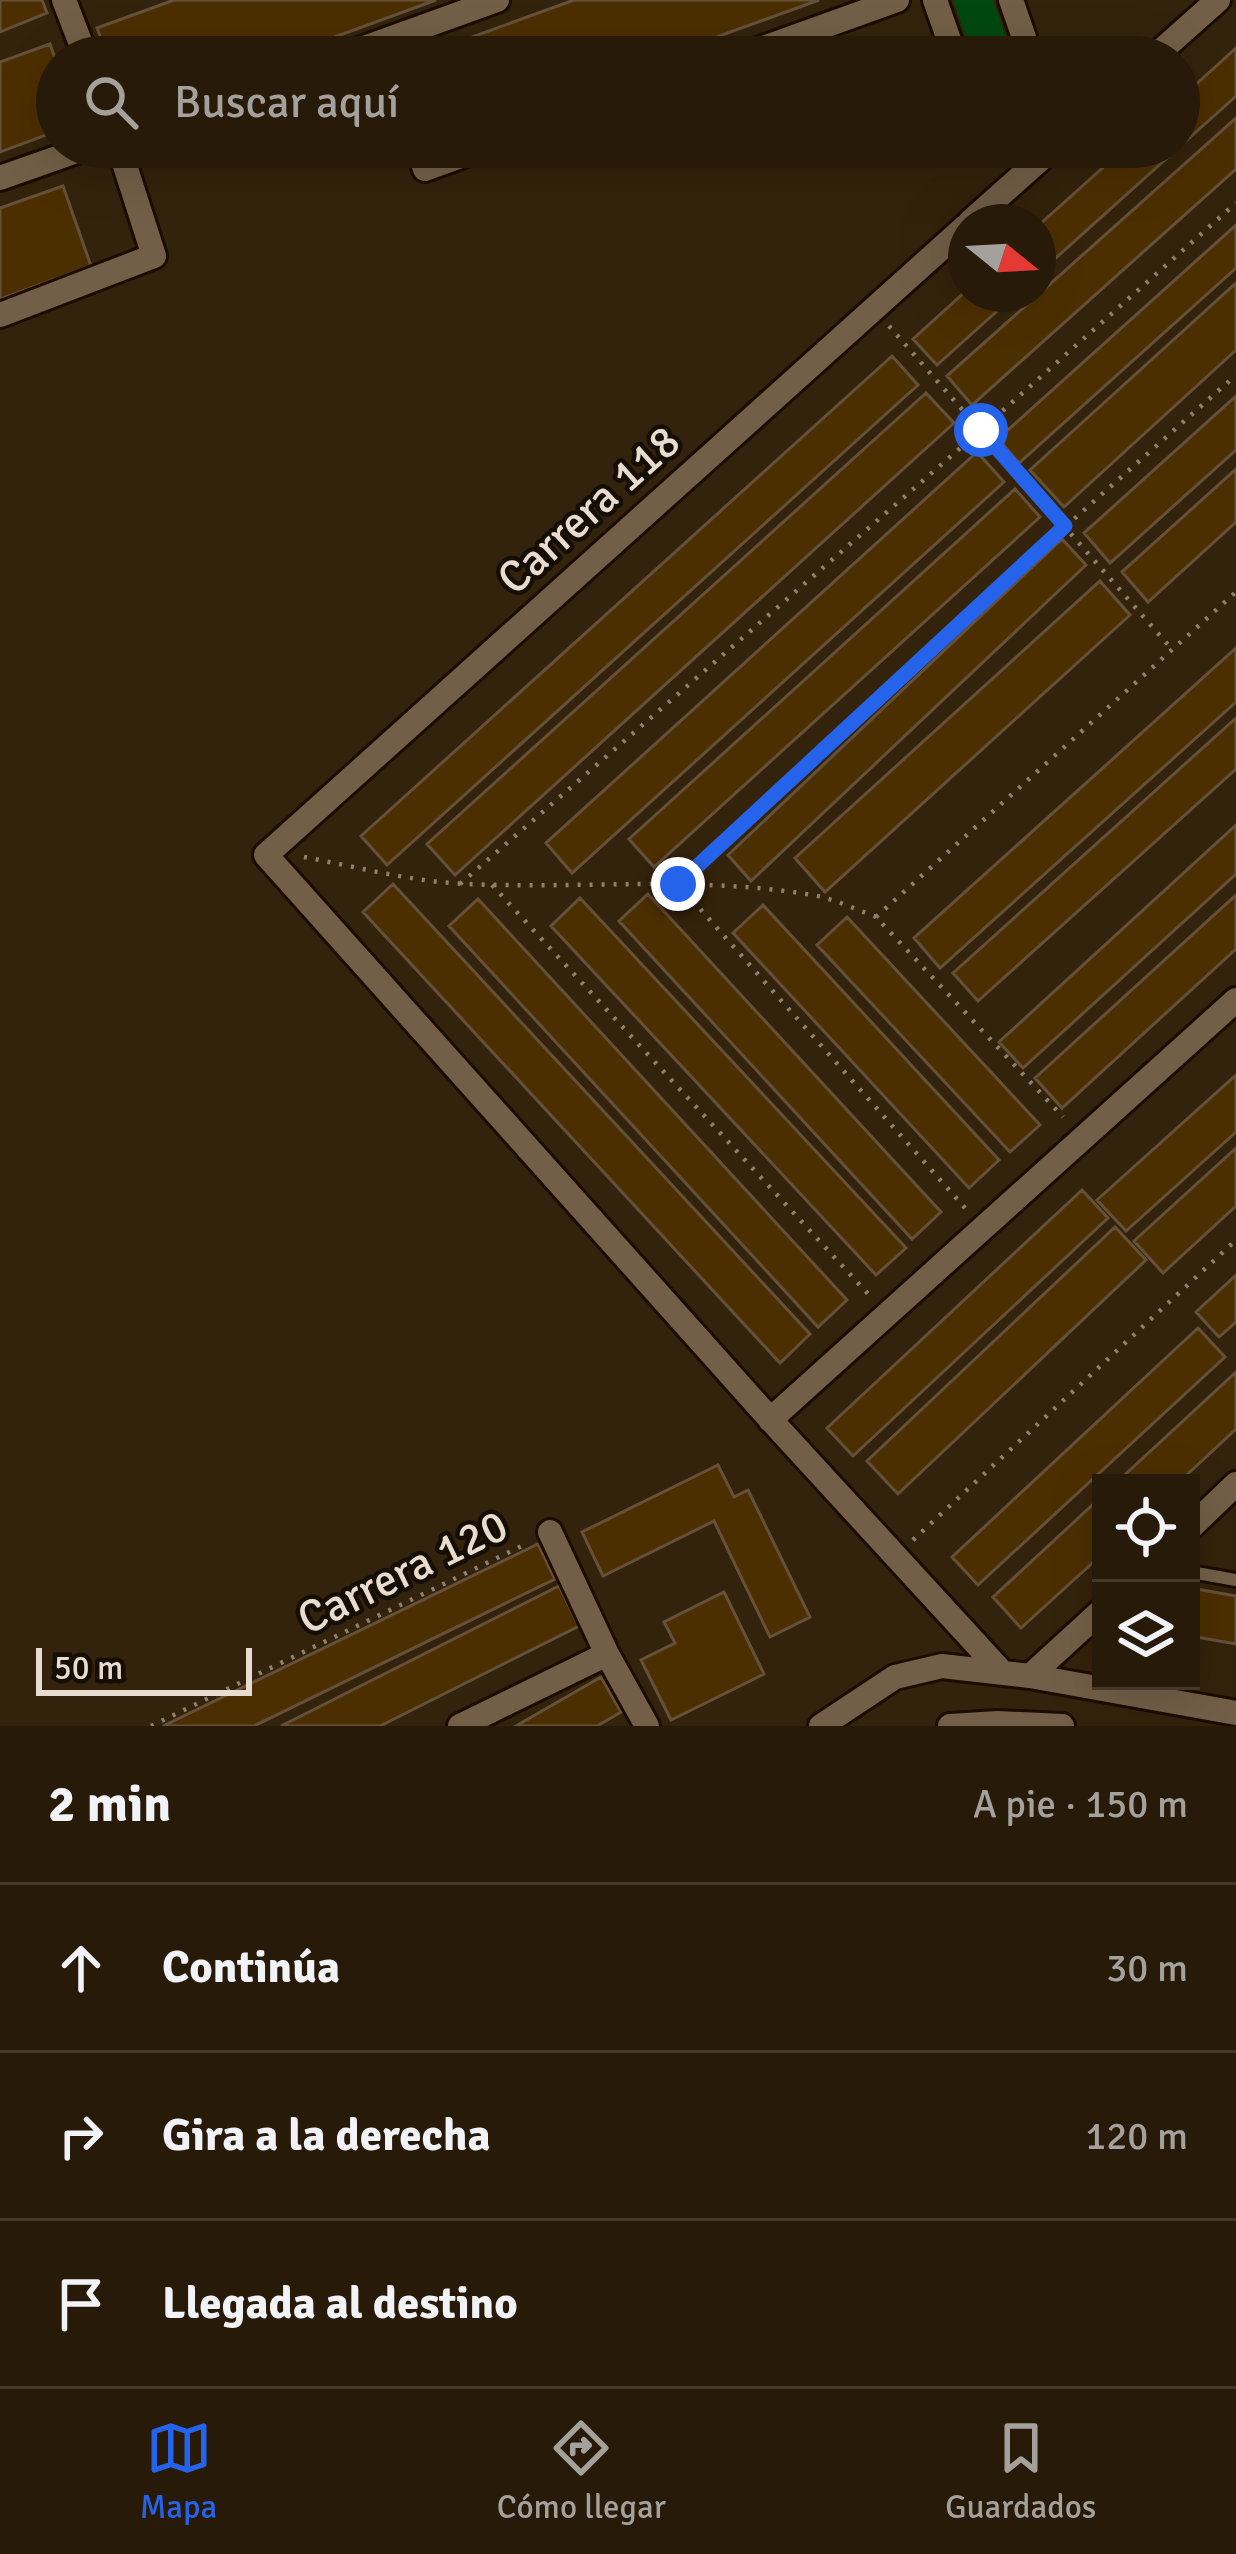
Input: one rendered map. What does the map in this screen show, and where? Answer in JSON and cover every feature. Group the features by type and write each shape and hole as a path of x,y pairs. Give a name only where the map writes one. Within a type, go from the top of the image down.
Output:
{"street":[{"path":"64,0 78,36"},
{"path":"417,36 497,0"},
{"path":"797,36 897,0"},
{"path":"935,0 948,36"},
{"path":"1011,0 1023,36"},
{"path":"1178,36 1218,0"},
{"path":"0,178 36,165"},
{"path":"0,315 154,256 126,168"},
{"name":"Carrera 118","path":"990,204 1031,168"},
{"name":"Carrera 118","path":"273,863 948,242"},
{"path":"273,863 1001,1672"},
{"path":"770,1420 1236,1000"},
{"path":"1200,1518 1236,1484"},
{"path":"550,1532 647,1726"},
{"path":"1030,1676 1092,1619"},
{"path":"460,1726 607,1654"},
{"path":"821,1726 895,1677 942,1666 1030,1676 1236,1713"},
{"path":"950,1726 1062,1726"}],"lane":[{"path":"1200,1574 1236,1580"}],"path":[{"path":"460,884 1236,203"},
{"path":"874,308 1172,649"},
{"path":"678,884 1065,526 1236,375"},
{"path":"876,916 1236,590"},
{"path":"273,863 300,856 460,884 678,884 809,894 876,916 1083,1138"},
{"path":"678,884 983,1229"},
{"path":"492,885 887,1315"},
{"path":"895,1556 1236,1240"},
{"name":"Carrera 120","path":"151,1726 550,1532"}],"green space":[{"path":"953,0 993,0 1006,36 966,36"}],"building":[{"path":"0,0 42,0 47,13 0,32"},
{"path":"174,0 436,0 337,36 100,36 97,28"},
{"path":"574,0 819,0 719,36 475,36"},
{"path":"1236,48 1236,96 1200,128 1200,81"},
{"path":"36,49 36,139 0,152 0,62"},
{"path":"1236,118 1236,169 972,405 947,376 1019,312 1056,312 1056,279 1180,168 1200,168 1200,150"},
{"path":"1103,168 1156,168 1056,258 1056,210"},
{"path":"63,186 91,266 0,299 0,208"},
{"path":"1236,225 1236,268 1019,463 998,439"},
{"path":"1236,283 1236,350 1064,507 1030,470"},
{"path":"948,307 948,312 996,312 937,365 913,339"},
{"path":"892,356 918,385 387,865 361,836"},
{"path":"926,393 954,423 455,875 427,844"},
{"path":"1236,396 1236,450 1110,563 1084,533"},
{"path":"977,452 1004,482 572,873 546,843"},
{"path":"1236,469 1236,522 1148,602 1122,572"},
{"path":"1015,489 1040,517 654,867 629,839"},
{"path":"1062,539 1086,565 751,881 728,855"},
{"path":"1100,581 1130,615 825,892 795,858"},
{"path":"1236,648 1236,702 940,968 914,938"},
{"path":"1236,718 1236,769 978,1001 953,973"},
{"path":"1236,825 1236,874 1023,1068 999,1042"},
{"path":"393,884 810,1334 780,1363 363,912"},
{"path":"648,894 941,1212 912,1239 619,921"},
{"path":"1236,895 1236,949 1062,1108 1035,1078"},
{"path":"580,898 906,1248 876,1275 551,926"},
{"path":"478,899 847,1300 818,1327 449,926"},
{"path":"763,905 999,1160 969,1188 733,933"},
{"path":"847,917 1040,1125 1010,1152 817,945"},
{"path":"1236,1075 1236,1132 1126,1231 1097,1200"},
{"path":"1236,1148 1236,1206 1163,1273 1134,1241"},
{"path":"1082,1190 1108,1218 853,1456 827,1428"},
{"path":"1115,1227 1146,1260 898,1494 867,1461"},
{"path":"1236,1275 1236,1322 1219,1337 1196,1312"},
{"path":"1198,1328 1225,1357 1098,1474 1092,1474 1092,1480 978,1585 952,1557"},
{"path":"1236,1372 1236,1429 1188,1474 1126,1474"},
{"path":"718,1465 734,1497 748,1490 810,1617 770,1637 714,1521 603,1576 582,1532"},
{"path":"1092,1505 1092,1563 1021,1628 993,1597"},
{"path":"538,1544 555,1579 254,1726 163,1726"},
{"path":"559,1586 579,1626 380,1726 281,1726"},
{"path":"1200,1590 1236,1596 1236,1644 1200,1638"},
{"path":"724,1592 764,1674 671,1720 641,1660 675,1643 664,1622"},
{"path":"601,1677 621,1712 597,1726 516,1726"}],"route":[{"path":"678,884 1065,526 981,430"}]}
